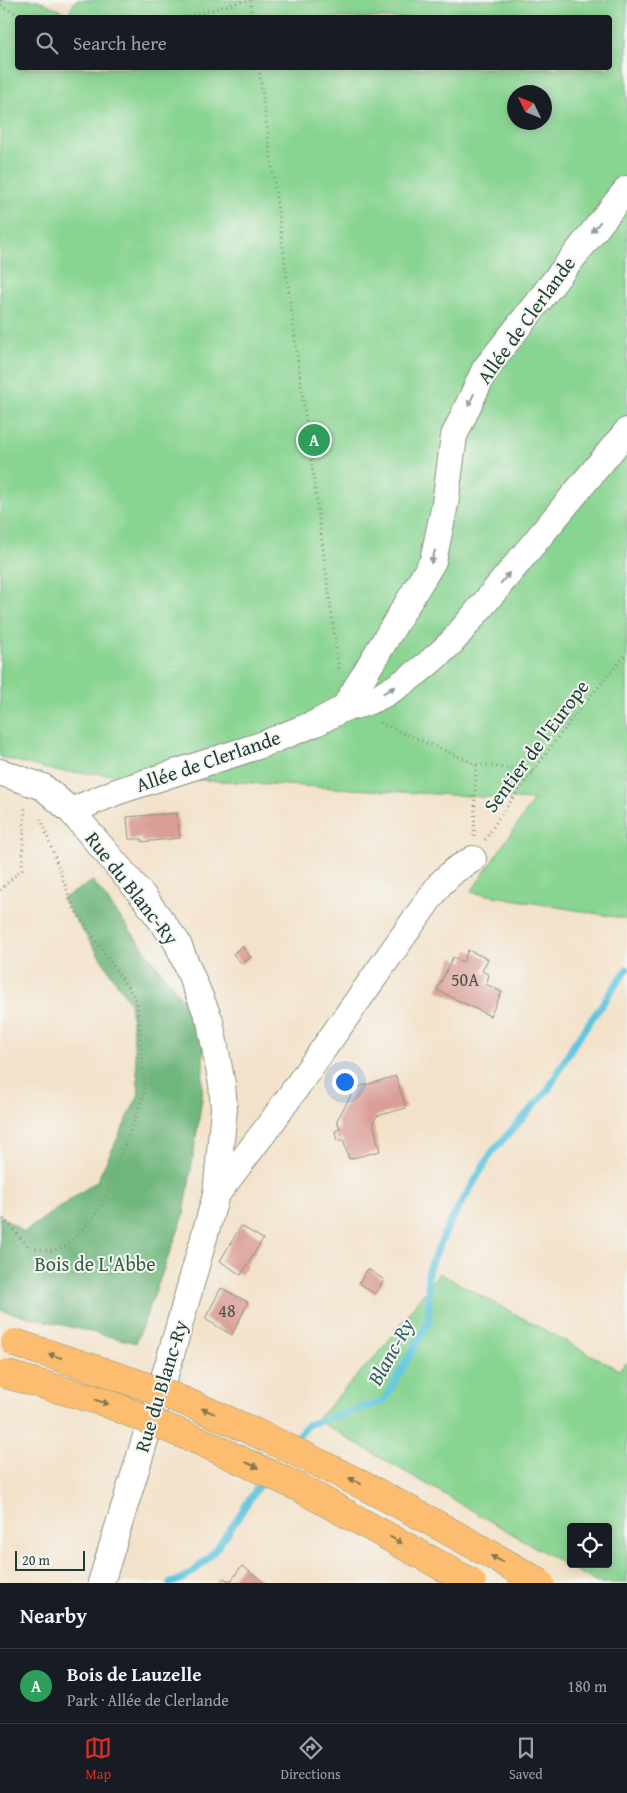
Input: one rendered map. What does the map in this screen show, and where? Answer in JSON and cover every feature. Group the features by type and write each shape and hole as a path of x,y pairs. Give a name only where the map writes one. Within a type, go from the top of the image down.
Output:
{"highway":[{"path":"15,1343 113,1374 213,1413 316,1461 428,1519 540,1583"},
{"path":"5,1374 104,1402 204,1443 300,1488 472,1583"}],"street":[{"name":"Allée de Clerlande","path":"344,708 433,561 445,504 454,436 485,369 627,189"},
{"name":"Allée de Clerlande","path":"71,811 116,792 261,745 316,723 344,708 366,702 428,664 452,642 627,431"},
{"name":"Rue du Blanc-Ry","path":"0,772 44,787 71,811 143,896 177,942 200,991 210,1021 223,1092 224,1108 216,1195 104,1581"},
{"name":"Rue du Blanc-Ry","path":"216,1195 271,1124 440,884 455,870 473,859"}],"path":[{"path":"0,11 2,7 1,0"},
{"path":"194,15 248,0 251,15"},
{"path":"2,7 19,15"},
{"path":"259,70 344,708 476,764 534,772"},
{"name":"Sentier de l'Europe","path":"473,859 500,816 573,717 627,653"},
{"path":"473,859 476,764"},
{"path":"0,890 22,869 27,780"},
{"path":"0,1215 29,1247 52,1252 66,1246 93,1218 102,1205 145,1092 137,1001 73,907 40,817"}],"green space":[{"path":"0,0 38,0 68,14 76,0 627,0 627,919 471,892 534,800 55,771 0,757"},
{"name":"Bois de L'Abbe","path":"93,881 204,1028 202,1099 184,1215 136,1343 0,1310 0,1215 24,1232 97,1181 139,1094 130,1003 62,899"},
{"path":"439,1273 619,1370 627,1362 627,1583 597,1583 571,1568 612,1568 612,1523 567,1523 567,1566 316,1420 383,1348"}],"building":[{"path":"177,813 180,838 142,842 142,839 129,839 127,817"},
{"path":"242,946 251,957 242,964 233,954"},
{"path":"468,950 488,959 482,971 489,975 486,984 502,992 490,1016 437,990 453,957 463,962"},
{"path":"396,1076 406,1108 377,1116 373,1123 380,1151 349,1159 343,1139 337,1141 335,1131 340,1129 337,1120 355,1088"},
{"path":"241,1226 263,1239 241,1275 220,1261"},
{"path":"368,1269 384,1280 375,1294 359,1283"},
{"path":"221,1288 248,1302 232,1335 205,1319"},
{"path":"242,1566 265,1583 220,1583 224,1578 230,1582"}],"waterway":[{"name":"Blanc-Ry","path":"292,1443 307,1425 384,1401 429,1321 428,1271 449,1224 492,1152 548,1090 574,1044 627,969"},
{"name":"Blanc-Ry","path":"170,1583 185,1577 212,1554 265,1477"}],"place":[{"name":"Bois de Lauzelle","path":"314,440"}]}
